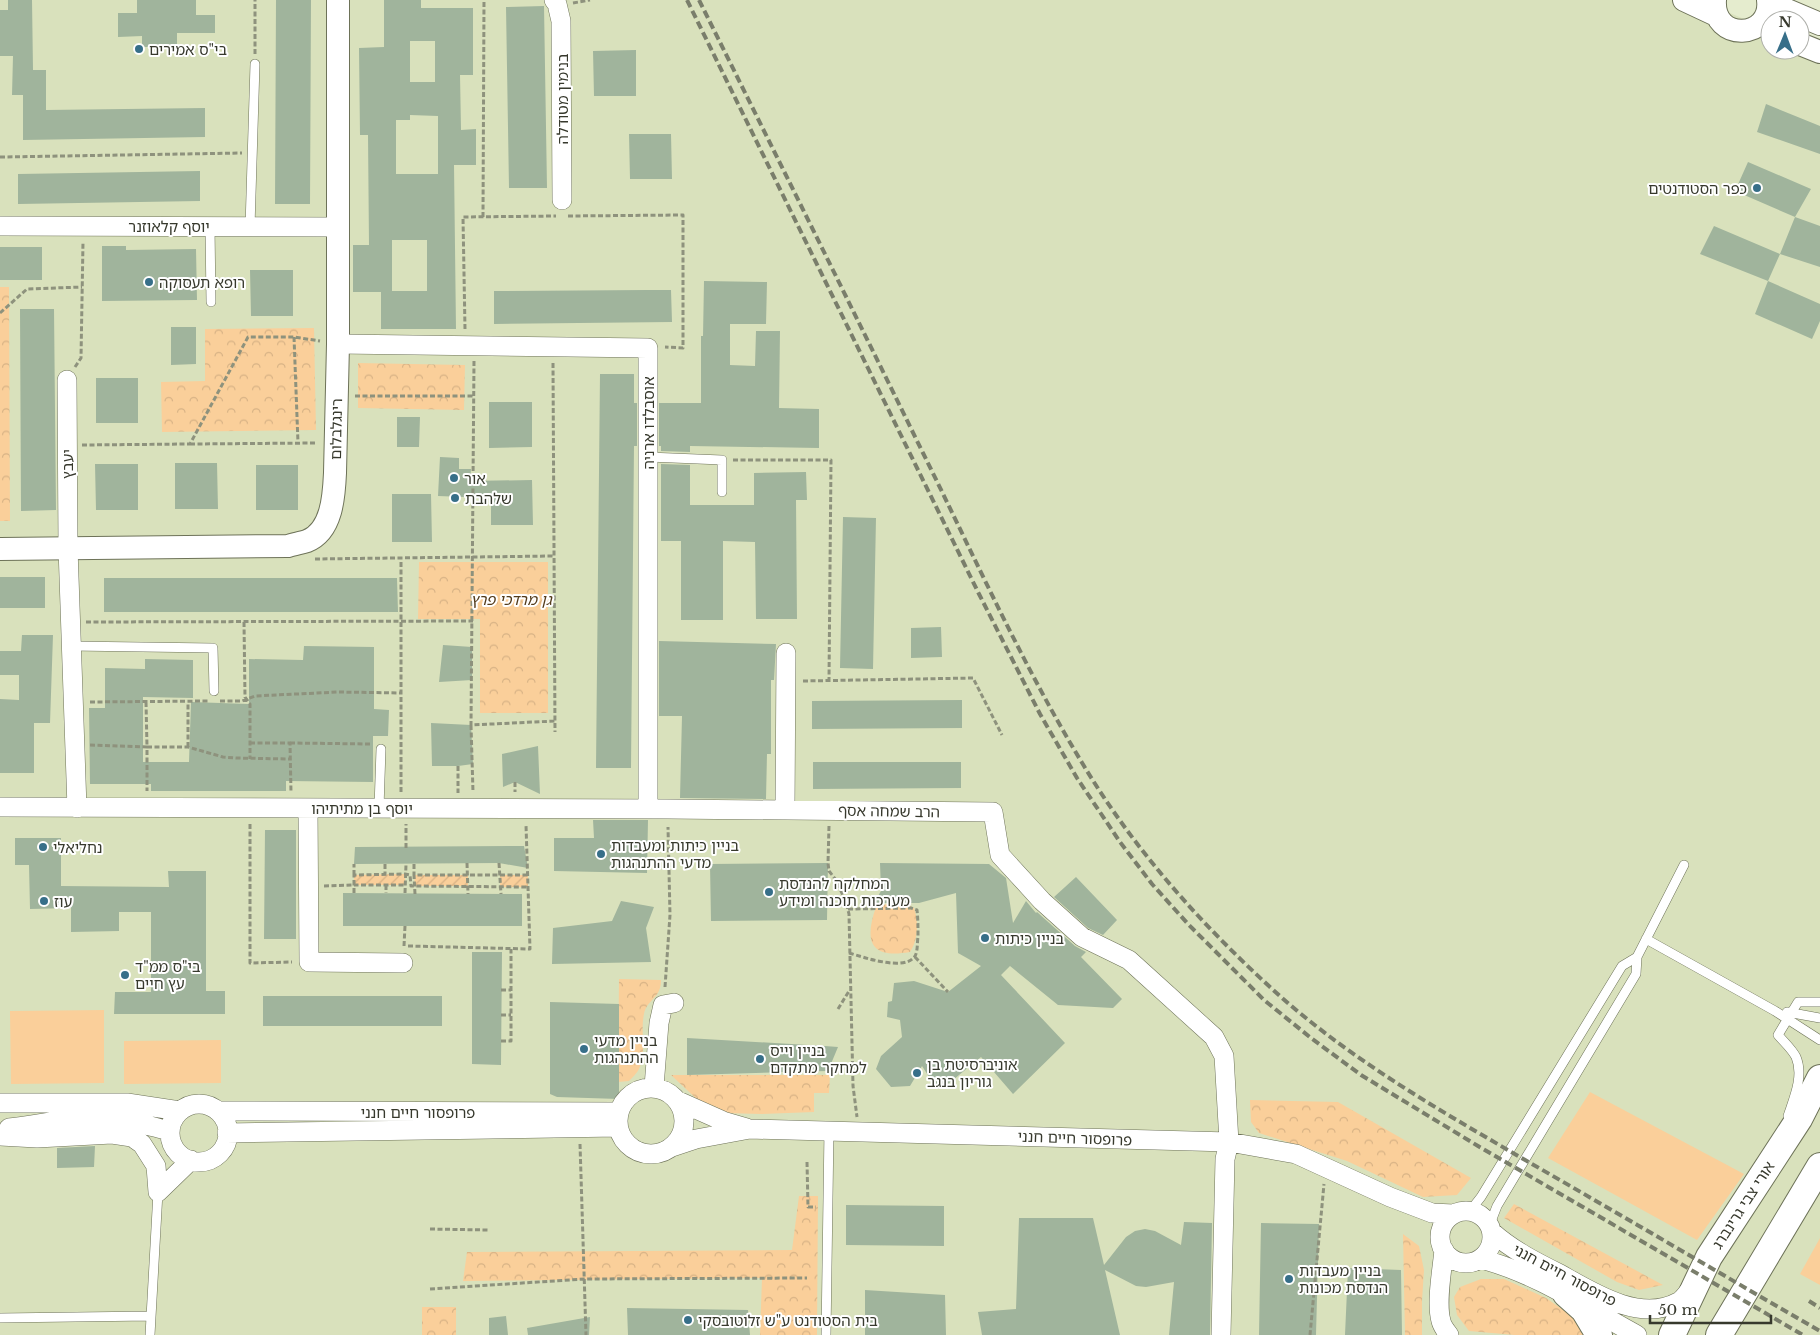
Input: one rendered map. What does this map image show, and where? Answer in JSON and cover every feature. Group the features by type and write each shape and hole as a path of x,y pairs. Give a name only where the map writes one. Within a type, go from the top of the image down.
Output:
{"main road":[{"name":"אורי צבי גרינברג","path":"1672,1335 1709,1257 1799,1119 1820,1078"},
{"path":"1719,1335 1820,1166"},
{"path":"1566,1294 1584,1310 1599,1335"}],"street":[{"name":"רינגלבלום","path":"0,549 288,546 308,541 320,532 329,516 334,494 336,443 338,344 338,0"},
{"name":"בנימין מטודלה","path":"554,0 558,4 561,21 562,200"},
{"path":"1684,0 1716,7 1725,26 1732,30 1760,31"},
{"path":"1770,0 1787,10 1820,24"},
{"name":"יוסף קלאוזנר","path":"0,226 338,227"},
{"name":"אוסבלדו ארניה","path":"338,344 553,345 648,348 648,809"},
{"name":"יעבץ","path":"67,380 68,548"},
{"path":"68,548 77,808"},
{"path":"785,810 786,653"},
{"name":"יוסף בן מתיתיהו","path":"0,807 380,808 404,813 466,805 648,809"},
{"path":"300,808 309,962 404,954"},
{"name":"הרב שמחה אסף","path":"648,809 993,812 1000,855 1042,901 1082,937 1129,960 1214,1037 1224,1056 1229,1142"},
{"path":"654,1087 659,1023 669,1004"},
{"path":"654,1087 670,1093 678,1101 684,1111 685,1122 682,1134 672,1147 662,1153 650,1154 630,1147 622,1138 618,1120 624,1102 632,1093 643,1088 654,1087"},
{"name":"פרופסור חיים חנני","path":"678,1101 715,1118 750,1128"},
{"path":"0,1103 127,1103 180,1111"},
{"path":"195,1104 211,1107 218,1112 224,1119 227,1133 224,1147 210,1159 200,1161 182,1157 175,1149 171,1140 170,1131 173,1119 180,1111 195,1104"},
{"name":"פרופסור חיים חנני","path":"218,1112 618,1120"},
{"path":"0,1130 78,1119 105,1118 119,1119 170,1131"},
{"name":"פרופסור חיים חנני","path":"227,1133 580,1128 618,1120"},
{"name":"פרופסור חיים חנני","path":"672,1147 696,1139 750,1128 1229,1142 1296,1154 1432,1214 1462,1212"},
{"path":"0,1136 37,1138 112,1134 132,1137 142,1144 156,1166 158,1192"},
{"path":"1221,1335 1225,1159 1229,1142"},
{"path":"158,1192 191,1160"},
{"name":"פרופסור חיים חנני","path":"1390,1197 1442,1244"},
{"path":"1441,1293 1451,1275 1474,1261 1491,1247 1491,1228 1485,1217 1462,1212 1443,1224 1441,1293 1438,1306 1441,1324 1449,1335"},
{"name":"פרופסור חיים חנני","path":"1491,1228 1505,1243 1612,1302 1630,1307 1655,1308 1668,1306 1679,1302 1694,1286"},
{"path":"1442,1244 1454,1260 1474,1261"},
{"name":"פרופסור חיים חנני","path":"1474,1261 1515,1269 1566,1294 1637,1335"}],"lane":[{"path":"250,227 255,64"},
{"path":"210,227 210,302"},
{"path":"648,457 722,460 722,492"},
{"path":"71,646 213,648 214,691"},
{"path":"377,746 380,808"},
{"path":"1491,1228 1497,1206 1636,974 1637,957 1684,864"},
{"path":"1646,939 1775,1011 1790,1016 1820,1018"},
{"path":"1462,1212 1481,1197 1622,966 1637,957"},
{"path":"1774,1158 1797,1087 1799,1069 1795,1056 1778,1035 1798,1002 1820,1002"},
{"path":"1790,1016 1820,1040"},
{"path":"826,1335 829,1130"},
{"path":"150,1335 158,1192"},
{"path":"0,1318 151,1316"}],"path":[{"path":"255,0 255,64"},
{"path":"483,217 484,0"},
{"path":"582,2 590,0"},
{"path":"0,156 252,152"},
{"path":"466,805 472,725 474,396 463,216 683,216 683,348 670,347"},
{"path":"67,380 81,358 83,226"},
{"path":"0,313 27,289 82,287"},
{"path":"190,444 248,337 294,337 338,344"},
{"path":"294,337 298,443"},
{"path":"553,345 555,732"},
{"path":"337,396 474,396"},
{"path":"67,446 336,443"},
{"path":"722,460 831,460 829,680"},
{"path":"314,559 554,556"},
{"path":"401,558 401,744 406,848"},
{"path":"70,622 473,621"},
{"path":"244,622 245,697 250,704 250,759"},
{"path":"786,681 973,678 1002,735"},
{"path":"73,701 242,701 255,696 338,692 401,693"},
{"path":"146,702 148,808"},
{"path":"188,702 188,747"},
{"path":"472,725 555,721"},
{"path":"250,743 377,746"},
{"path":"290,743 290,759 300,808"},
{"path":"74,744 188,747 223,757 290,759"},
{"path":"392,744 401,744"},
{"path":"458,766 466,805"},
{"path":"250,808 250,963 309,962"},
{"path":"829,810 829,871 836,880 848,909 853,1086 855,1109 861,1132"},
{"path":"404,926 404,954 511,949 530,950 526,823"},
{"path":"668,827 670,915 669,1004"},
{"path":"468,863 468,894"},
{"path":"499,863 501,894"},
{"path":"354,864 354,893"},
{"path":"385,864 385,874"},
{"path":"405,893 406,864"},
{"path":"414,864 415,894"},
{"path":"354,875 405,874 410,875 410,886 528,887"},
{"path":"414,875 528,875"},
{"path":"386,885 386,893"},
{"path":"316,886 405,885"},
{"path":"848,909 911,908 916,910 918,926 917,950 915,957 909,961 893,964 849,953"},
{"path":"501,1041 511,1040 511,949"},
{"path":"915,957 948,992"},
{"path":"501,990 511,990"},
{"path":"838,1009 850,990"},
{"path":"501,1015 511,1015"},
{"path":"580,1128 586,1335"},
{"path":"807,1162 808,1207"},
{"path":"1310,1335 1326,1166"},
{"path":"430,1229 489,1230"},
{"path":"430,1289 584,1279 807,1278"}],"shaded area":[{"path":"0,0 1699,0 1760,26 1760,60 1810,60 1810,51 1820,51 1820,1335 0,1335"}],"green space":[{"path":"0,287 9,287 10,521 0,521"},
{"path":"314,328 316,430 162,432 161,382 205,381 205,329"},
{"path":"358,363 465,365 464,410 358,408"},
{"name":"גן מרדכי פרץ","path":"419,562 548,562 548,713 480,713 480,619 418,619"},
{"path":"405,874 405,885 354,885 354,875"},
{"path":"414,875 468,875 468,886 415,886"},
{"path":"500,875 528,875 528,887 500,887"},
{"path":"887,904 908,905 914,908 917,919 917,931 915,942 910,952 886,953 878,950 874,945 871,938 872,919 876,907"},
{"path":"619,979 661,980 659,991 648,1005 644,1014 643,1056 639,1069 629,1081 618,1082"},
{"path":"104,1010 104,1083 11,1084 10,1011"},
{"path":"221,1040 221,1083 124,1084 124,1041"},
{"path":"671,1075 830,1075 829,1093 814,1093 814,1112 722,1113 702,1104"},
{"path":"1590,1092 1744,1174 1697,1240 1548,1158"},
{"path":"1250,1100 1338,1102 1471,1178 1457,1195 1423,1197 1347,1161 1259,1133 1251,1122"},
{"path":"799,1196 818,1196 817,1335 760,1335 762,1278 463,1281 467,1252 792,1250"},
{"path":"1514,1204 1663,1285 1639,1290 1617,1282 1504,1218"},
{"path":"1403,1234 1419,1246 1424,1270 1422,1335 1405,1335"},
{"path":"1820,1238 1820,1285 1800,1274"},
{"path":"1481,1279 1504,1279 1546,1298 1579,1321 1588,1335 1515,1335 1469,1331 1457,1315 1454,1297 1460,1287"},
{"path":"422,1307 456,1307 456,1335 422,1335"}],"building":[{"path":"8,0 32,0 33,70 46,70 46,110 205,108 205,137 23,140 23,95 12,95 13,56 0,56 0,10 8,10"},
{"path":"137,0 196,0 196,15 215,15 215,33 177,33 177,47 142,47 142,36 118,37 118,13 137,13"},
{"path":"276,0 311,0 310,204 275,204"},
{"path":"384,0 421,0 421,8 473,8 473,75 460,75 461,130 476,129 476,165 454,165 456,329 381,329 381,292 353,292 353,245 369,245 368,135 360,135 359,48 384,47","holes":["410,41 435,41 435,82 410,82","410,115 438,116 438,174 396,174 396,120 410,120","392,240 427,240 427,291 392,291"]},
{"path":"544,6 547,188 509,188 506,7"},
{"path":"636,50 636,96 594,96 593,51"},
{"path":"1766,104 1820,126 1820,154 1757,132"},
{"path":"629,134 671,134 672,179 630,179"},
{"path":"1748,162 1811,189 1795,217 1735,191"},
{"path":"200,171 200,201 18,204 18,174"},
{"path":"1795,217 1820,226 1820,267 1780,254"},
{"path":"1714,226 1780,254 1768,281 1700,254"},
{"name":"רופא תעסוקה","path":"102,246 126,246 126,250 196,249 197,300 102,301"},
{"path":"0,247 42,247 42,280 0,280"},
{"path":"250,270 293,270 293,316 251,316"},
{"path":"704,281 767,282 766,324 730,324 730,365 755,366 756,331 780,331 779,408 819,409 819,448 690,446 690,452 661,451 661,446 659,446 659,403 701,403 701,336 703,336"},
{"path":"1768,281 1820,304 1820,321 1812,339 1755,314"},
{"path":"671,290 672,322 494,324 494,291"},
{"path":"20,309 54,309 56,510 21,511"},
{"path":"171,327 196,327 196,364 171,365"},
{"path":"600,374 634,374 634,403 637,403 637,446 634,446 631,768 596,768"},
{"path":"96,378 138,378 138,423 96,423"},
{"path":"489,402 532,402 532,447 489,448"},
{"path":"397,417 420,417 419,447 397,447"},
{"path":"440,457 459,458 459,469 471,469 470,481 532,480 533,525 491,525 491,498 438,496"},
{"path":"175,463 217,463 218,509 175,509"},
{"path":"95,464 138,464 138,510 96,510"},
{"path":"661,464 690,465 690,505 754,505 754,473 806,472 807,500 796,500 797,619 756,619 755,542 723,541 723,620 681,620 681,541 661,541"},
{"path":"256,465 298,465 298,510 256,510"},
{"path":"392,494 431,494 432,542 392,542"},
{"path":"843,517 876,518 873,669 840,668"},
{"path":"0,577 45,577 45,608 0,608"},
{"path":"104,578 397,578 398,612 104,612"},
{"path":"941,627 942,657 911,658 911,628"},
{"path":"22,635 53,635 50,723 34,723 34,773 0,773 0,699 19,700 19,675 0,675 0,651 21,651"},
{"path":"659,641 776,644 774,680 771,680 771,754 767,754 766,799 680,798 682,716 659,716"},
{"path":"443,645 472,647 472,680 439,682"},
{"path":"304,646 374,647 374,709 389,710 388,736 373,736 373,782 286,781 286,791 151,791 151,784 90,784 89,708 105,708 105,668 145,669 145,659 193,660 193,698 143,697 143,762 189,762 191,702 249,704 249,659 303,660"},
{"path":"962,700 962,728 812,729 812,701"},
{"path":"431,723 471,725 473,764 432,766"},
{"path":"538,746 540,794 515,782 503,787 502,754"},
{"path":"813,762 961,762 961,788 813,789"},
{"name":"בניין כיתות ומעבדות מדעי ההתנהגות","path":"593,820 648,820 647,873 554,871 554,838 594,838"},
{"path":"265,830 296,830 296,939 264,939"},
{"path":"15,838 61,838 61,886 169,887 168,871 206,871 206,991 225,991 225,1014 114,1014 115,992 151,992 151,912 119,912 119,931 71,932 71,908 30,909 29,865 15,865"},
{"path":"524,846 528,868 499,863 354,864 355,847"},
{"name":"המחלקה להנדסת מערכות תוכנה ומידע","path":"828,863 827,920 711,921 710,864"},
{"path":"880,863 989,864 1006,878 1013,923 1026,901 1036,913 1075,946 1086,952 1081,957 1122,999 1113,1008 1058,1005 1010,966 1001,975 1065,1043 1013,1094 981,1057 948,1084 935,1086 922,1066 910,1086 891,1087 876,1069 881,1056 902,1037 900,1020 887,1017 888,1002 892,1001 894,983 914,981 948,992 981,966 958,953 956,893 919,903 874,903 881,891"},
{"path":"1076,877 1117,920 1103,935 1088,928 1054,897"},
{"path":"343,893 522,894 522,926 343,926"},
{"path":"621,901 654,907 646,928 651,962 552,964 553,928 612,921"},
{"path":"472,952 502,952 501,1065 472,1064"},
{"path":"263,996 442,996 442,1026 263,1026"},
{"name":"בניין מדעי ההתנהגות","path":"550,1002 619,1004 619,1099 557,1097 550,1094"},
{"name":"בניין וייס למחקר מתקדם","path":"687,1038 838,1047 828,1071 687,1075"},
{"path":"95,1146 94,1167 57,1168 57,1148"},
{"path":"846,1205 944,1206 944,1246 846,1245"},
{"path":"1019,1218 1093,1218 1104,1265 1126,1237 1135,1231 1145,1229 1155,1231 1181,1245 1184,1222 1212,1223 1210,1335 1169,1335 1174,1282 1146,1287 1136,1286 1105,1270 1120,1335 982,1335 978,1312 1016,1309"},
{"name":"בניין מעבדות הנדסת מכונות","path":"1261,1223 1319,1224 1316,1335 1259,1335"},
{"path":"1348,1268 1401,1270 1402,1335 1345,1335"},
{"path":"865,1290 945,1295 946,1335 865,1335"},
{"name":"בית הסטודנט ע\"ש זלוטובסקי","path":"627,1308 748,1310 750,1335 628,1335"},
{"path":"506,1316 508,1335 489,1335 489,1318"},
{"path":"590,1317 589,1335 528,1335 527,1328"}],"railway":[{"path":"687,0 1040,714 1077,778 1120,842 1152,884 1188,924 1264,1000 1361,1075 1478,1146 1803,1335"},
{"path":"699,0 1040,690 1103,797 1169,883 1218,937 1270,987 1300,1014 1365,1062 1469,1127 1820,1331"},
{"path":"1809,1301 1820,1308"}],"place":[{"name":"בי\"ס אמירים","path":"139,49"},
{"name":"כפר הסטודנטים","path":"1757,188"},
{"name":"רופא תעסוקה","path":"149,282"},
{"name":"אור","path":"454,478"},
{"name":"שלהבת","path":"455,498"},
{"name":"נחליאלי","path":"43,847"},
{"name":"בניין כיתות ומעבדות מדעי ההתנהגות","path":"601,854"},
{"name":"המחלקה להנדסת מערכות תוכנה ומידע","path":"769,892"},
{"name":"עוז","path":"44,901"},
{"name":"בניין כיתות","path":"985,938"},
{"name":"בי\"ס ממ\"ד עץ חיים","path":"125,975"},
{"name":"בניין מדעי ההתנהגות","path":"584,1049"},
{"name":"בניין וייס למחקר מתקדם","path":"760,1059"},
{"name":"אוניברסיטת בן גוריון בנגב","path":"917,1073"},
{"name":"בניין מעבדות הנדסת מכונות","path":"1289,1279"},
{"name":"בית הסטודנט ע\"ש זלוטובסקי","path":"688,1320"}]}
